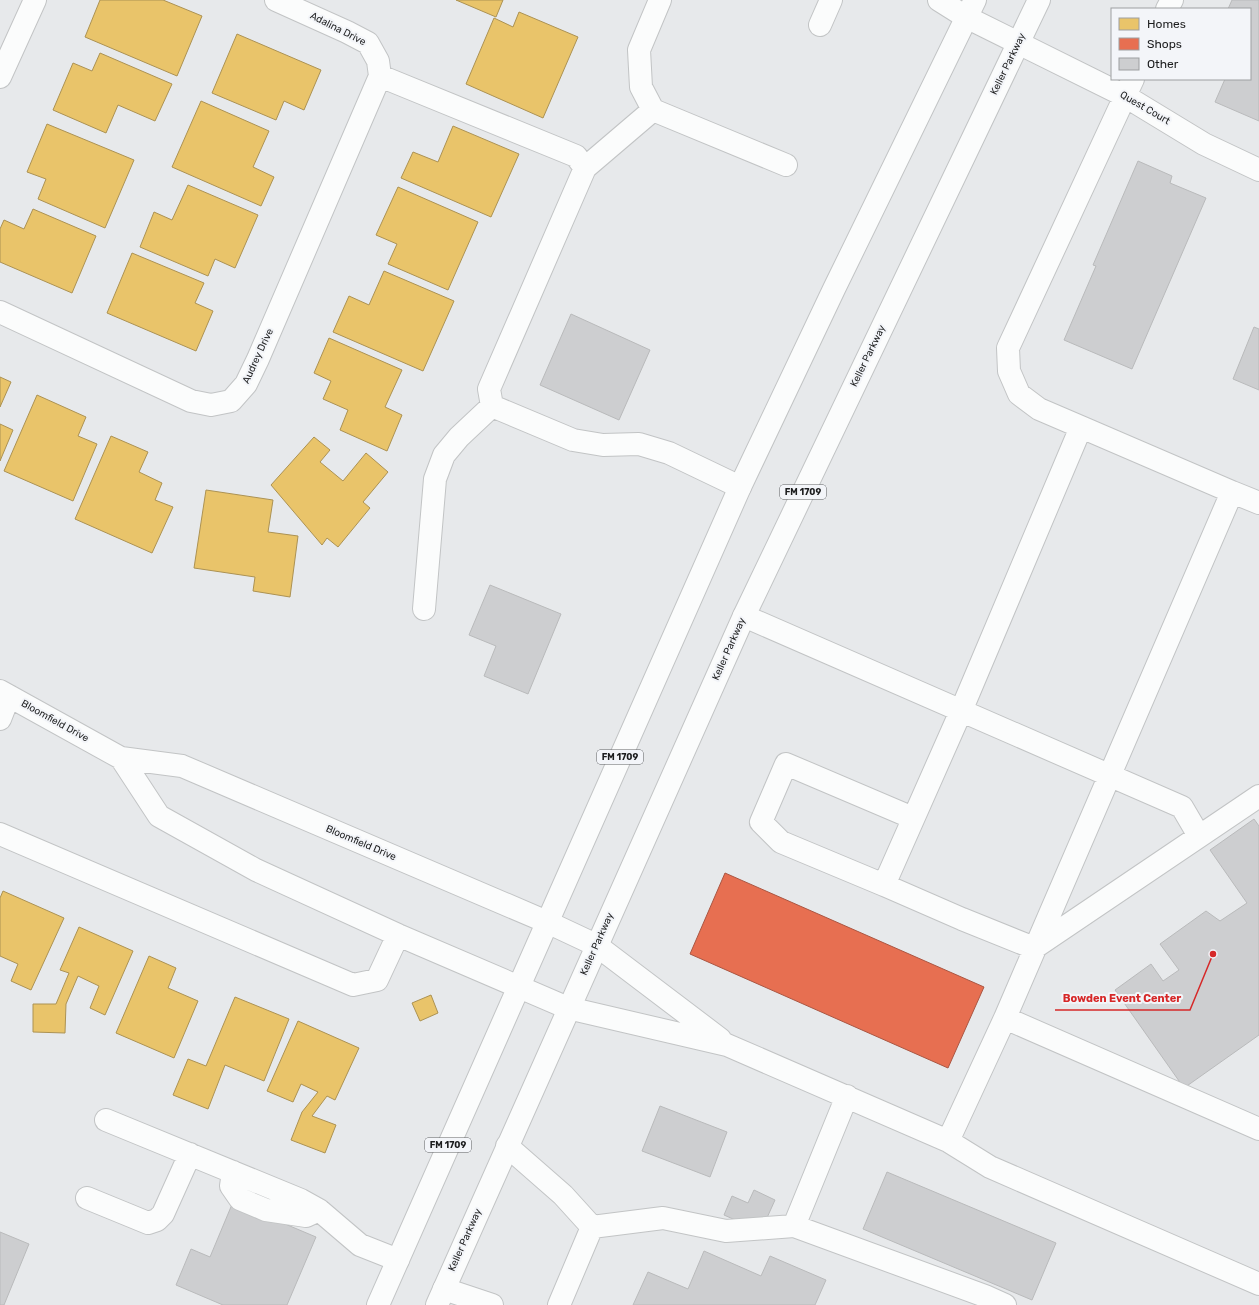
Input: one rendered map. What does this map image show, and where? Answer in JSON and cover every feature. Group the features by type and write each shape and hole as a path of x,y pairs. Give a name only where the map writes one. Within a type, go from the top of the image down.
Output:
{"main road":[{"path":"0,77 35,0"},
{"name":"Adalina Drive","path":"276,0 368,43 378,61 380,76"},
{"path":"660,0 639,50 641,87 653,110 786,165"},
{"path":"820,25 831,0"},
{"name":"Quest Court","path":"939,0 970,9 1018,43 1111,80"},
{"name":"Keller Parkway","path":"440,1297 744,616 1039,0"},
{"name":"FM 1709","path":"378,1305 740,487 970,9"},
{"path":"380,76 576,156 585,168"},
{"name":"Audrey Drive","path":"0,312 191,401 211,405 231,401 246,384 258,359 380,76"},
{"name":"Quest Court","path":"1111,80 1129,87 1204,144 1259,170"},
{"path":"1129,87 1008,348 1009,371 1020,394 1039,409 1259,504"},
{"path":"492,406 490,390 585,168 653,110"},
{"path":"492,406 573,440 603,445 639,444 669,453 740,487"},
{"path":"424,609 436,479 444,454 458,437 492,406"},
{"path":"884,885 961,711 1081,427"},
{"path":"948,1141 1004,1018 1232,492"},
{"path":"744,616 1182,807 1199,836"},
{"name":"Bloomfield Drive","path":"0,719 5,693 121,758 182,766 547,922 596,945 727,1044"},
{"name":"Bloomfield Drive","path":"121,758 159,816 256,870 398,935 519,985 568,1008 727,1044"},
{"path":"913,818 786,764 761,822 781,842 1034,948"},
{"path":"1034,948 1259,796"},
{"path":"0,834 353,985 377,980 398,935"},
{"path":"1004,1018 1259,1129"},
{"path":"727,1044 948,1141 990,1167 1259,1284"},
{"path":"794,1226 847,1096"},
{"path":"106,1120 301,1200 319,1210 360,1245 398,1260"},
{"path":"507,1146 563,1195 592,1228"},
{"path":"87,1198 148,1223 157,1220 163,1214 190,1154"},
{"path":"592,1228 663,1218 726,1231 794,1226 985,1296 1005,1305"},
{"path":"558,1305 592,1228"},
{"path":"440,1297 492,1305"}],"building: Homes":[{"path":"100,0 163,0 202,16 177,76 85,37"},
{"path":"456,0 503,0 496,17"},
{"path":"519,12 578,37 543,118 466,84 494,18 513,27"},
{"path":"237,34 321,70 304,110 284,101 276,120 212,93"},
{"path":"100,53 172,84 155,121 118,105 106,133 53,110 73,63 92,71"},
{"path":"201,101 269,131 253,167 274,177 261,206 172,167"},
{"path":"47,124 134,160 105,228 38,199 46,179 27,172"},
{"path":"453,126 519,154 491,217 401,178 413,152 438,162"},
{"path":"188,185 258,215 235,268 215,259 208,276 140,247 154,212 172,220"},
{"path":"398,187 478,222 448,290 388,264 397,244 376,235"},
{"path":"33,209 96,236 72,293 0,262 0,229 4,220 24,229"},
{"path":"132,253 204,283 195,303 213,311 196,351 107,313"},
{"path":"384,271 454,301 423,371 333,332 349,296 369,305"},
{"path":"329,338 402,370 385,407 402,415 387,451 340,430 348,410 323,399 331,381 314,373"},
{"path":"0,377 11,382 0,407"},
{"path":"37,395 86,417 78,436 97,444 73,501 4,471"},
{"path":"0,424 13,430 0,461"},
{"path":"111,436 148,452 139,472 162,483 155,500 173,507 152,553 75,519"},
{"path":"314,437 330,450 320,462 343,481 366,453 388,472 363,502 370,508 338,547 327,538 322,545 271,485"},
{"path":"206,490 273,500 268,532 298,536 290,597 253,591 255,577 194,568"},
{"path":"3,891 64,918 31,990 11,981 18,964 0,956 0,898"},
{"path":"79,927 133,951 105,1015 90,1008 99,986 78,976 66,1004 65,1033 33,1032 33,1004 56,1004 69,973 60,970"},
{"path":"149,956 176,968 168,988 198,1001 174,1058 116,1033"},
{"path":"431,995 438,1013 420,1021 412,1003"},
{"path":"235,997 289,1019 264,1081 225,1065 208,1109 173,1095 188,1059 206,1066"},
{"path":"298,1021 359,1048 335,1100 327,1096 312,1116 336,1125 325,1153 291,1140 302,1112 318,1092 301,1084 293,1102 267,1091"}],"building: Shops":[{"path":"725,873 984,987 948,1068 690,954"}],"building: Other":[{"path":"1232,0 1259,0 1259,121 1215,102 1225,80 1251,80 1251,8 1228,8"},
{"path":"1138,161 1172,176 1170,183 1206,198 1132,369 1064,340 1096,266 1093,265"},
{"path":"571,314 650,350 619,420 540,385"},
{"path":"1254,327 1259,329 1259,390 1233,379"},
{"path":"490,585 561,614 528,694 484,676 496,646 469,635"},
{"path":"1254,819 1259,826 1259,1035 1184,1088 1115,990 1151,964 1163,981 1179,970 1160,944 1206,911 1220,921 1247,903 1210,850"},
{"path":"660,1106 727,1132 710,1177 642,1151"},
{"path":"887,1172 1056,1243 1032,1300 863,1229"},
{"path":"754,1190 775,1200 766,1220 742,1223 724,1215 732,1196 748,1203"},
{"path":"233,1202 316,1237 287,1305 223,1305 176,1285 191,1249 210,1257"},
{"path":"0,1232 29,1244 4,1305 0,1305"},
{"path":"704,1251 761,1276 770,1256 826,1280 815,1305 633,1305 648,1272 688,1289"}],"place":[{"name":"Bowden Event Center","path":"1213,954"}]}
